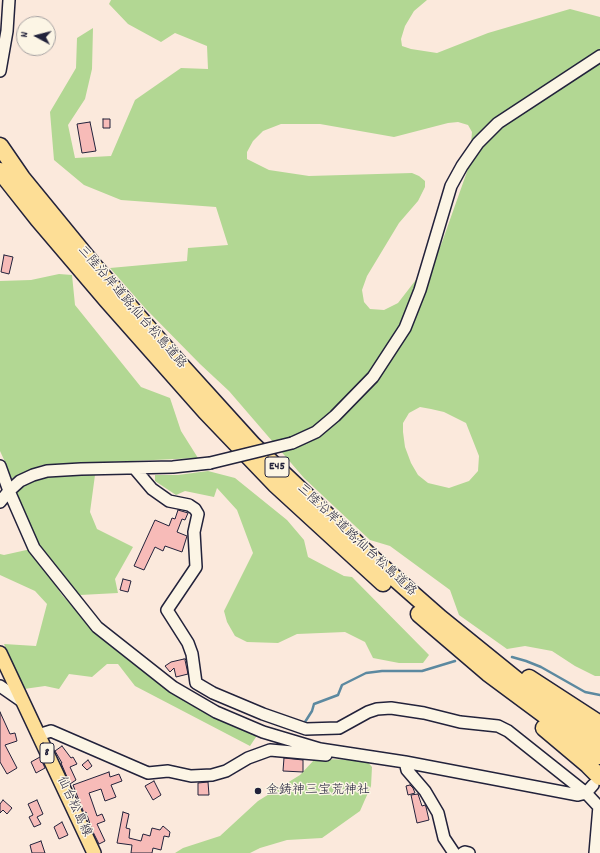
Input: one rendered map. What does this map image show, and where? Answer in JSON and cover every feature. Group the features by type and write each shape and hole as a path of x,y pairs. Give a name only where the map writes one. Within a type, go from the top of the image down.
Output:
{"highway":[{"name":"三陸沿岸道路;仙台松島道路","path":"0,146 22,178 94,266 253,445 374,560 437,623 521,698 600,756"},
{"name":"三陸沿岸道路;仙台松島道路","path":"0,171 38,219 107,300 206,412 275,484 355,558 437,623 600,742"},
{"path":"437,623 600,724"},
{"path":"437,623 491,683 588,765 593,785"}],"main road":[{"name":"仙台松島線","path":"0,653 94,853"}],"street":[{"path":"0,71 7,31 9,0"},
{"path":"0,502 20,481 47,471 81,469 135,469 200,465 292,443 316,432 335,416 373,377 405,328 420,290 451,186 462,166 478,143 498,123 600,56"},
{"path":"0,466 9,491 34,548 97,627 173,687 216,712 263,732 320,749 405,762 578,795 593,785"},
{"path":"135,469 152,489 169,501 189,505 195,509 198,514 194,532 196,567 167,610 188,643 192,654 196,683 213,693 306,729 339,728 368,712 376,709 391,708 424,713 460,722 498,726 593,785 600,807 595,853"},
{"path":"0,686 23,702"},
{"path":"38,735 51,730 148,773 168,771 192,776 212,775 226,771 248,758 270,750 318,755 347,754"},
{"path":"405,762 407,770 425,791 438,813 444,838 454,853"},
{"path":"463,853 469,853"}],"green space":[{"path":"111,0 427,0 414,11 405,26 401,39 402,46 437,53 488,33 570,9 600,17 600,676 595,676 575,666 552,651 525,646 507,649 459,615 450,590 390,546 370,540 304,478 229,391 145,308 110,268 187,261 188,248 228,245 216,207 121,200 84,185 54,160 50,112 76,68 77,38 93,28 92,69 85,99 68,125 75,158 111,156 135,100 181,68 208,69 207,46 175,33 161,42 128,24 109,4","holes":["458,122 468,125 472,132 469,166 441,245 398,303 384,310 370,309 364,302 362,290 367,276 399,223 418,201 425,187 425,181 412,173 309,176 269,170 247,159 247,152 253,141 263,131 281,124 320,124 394,137 448,123","420,407 444,412 466,423 479,456 478,471 469,481 449,488 428,483 418,475 411,463 405,447 403,423 409,413"]},
{"path":"59,274 72,275 75,305 141,387 170,398 181,431 198,458 42,465 10,479 6,464 0,451 0,281 31,280"},
{"path":"208,471 235,478 287,520 304,540 308,557 344,576 352,577 429,655 423,663 399,663 373,658 365,642 345,632 297,634 278,643 247,642 235,636 227,622 224,611 253,553 237,510 217,488 214,497 185,491 176,495 155,481 155,475 178,475"},
{"path":"54,475 95,475 90,512 97,529 133,547 115,579 118,593 80,595 37,545 14,494 18,488 28,483"},
{"path":"31,549 62,595 93,629 120,651 258,734 250,746 135,686 118,664 107,664 92,677 69,674 59,689 45,686 24,689 4,644 36,646 47,604 35,591 0,575 0,554 4,555"},
{"path":"315,759 366,760 372,767 371,786 360,811 322,838 287,840 260,848 250,853 175,853 183,848 220,836 258,801 300,775"}],"building":[{"path":"103,119 110,119 110,128 103,128"},
{"path":"90,122 96,151 82,153 77,124"},
{"path":"4,255 13,257 9,274 1,272"},
{"path":"178,510 188,513 185,520 182,519 177,532 187,536 182,552 165,546 163,551 155,547 144,570 134,566 155,520 169,526 172,518 175,519"},
{"path":"123,579 131,581 128,592 120,590"},
{"path":"186,659 188,674 176,677 174,668 170,672 165,666 171,662"},
{"path":"0,712 10,734 15,733 17,741 5,745 17,768 7,774 0,762"},
{"path":"62,746 71,758 73,757 77,764 70,767 76,780 70,784 62,763 55,751"},
{"path":"40,757 45,768 36,773 31,762"},
{"path":"284,758 303,760 303,772 283,771"},
{"path":"88,760 92,766 87,770 82,765"},
{"path":"109,772 110,777 119,774 122,781 111,785 116,797 105,801 101,789 89,793 97,816 102,814 105,821 97,824 105,841 99,844 92,830 86,812 84,813 73,785"},
{"path":"154,781 161,795 153,800 145,786"},
{"path":"208,782 209,795 198,795 198,783"},
{"path":"410,785 415,793 408,795 406,786"},
{"path":"418,794 422,806 425,805 426,807 429,820 417,823 411,795"},
{"path":"3,800 12,808 7,814 3,810 0,813 0,804"},
{"path":"37,800 43,814 37,817 41,824 34,827 29,817 33,815 28,804"},
{"path":"123,812 129,814 126,828 130,829 129,838 141,841 143,834 150,836 152,828 160,830 163,826 170,832 169,837 164,836 161,850 153,848 152,853 131,853 132,845 117,843"},
{"path":"62,822 68,835 59,839 54,827"},
{"path":"41,841 45,853 32,853 30,845"}],"waterway":[{"path":"512,657 541,667 585,692 600,695"},
{"path":"303,724 312,711 314,704 338,695 342,685 366,673 382,671 422,671 455,661"}],"place":[{"name":"金鋳神三宝荒神社","path":"258,791"}]}
